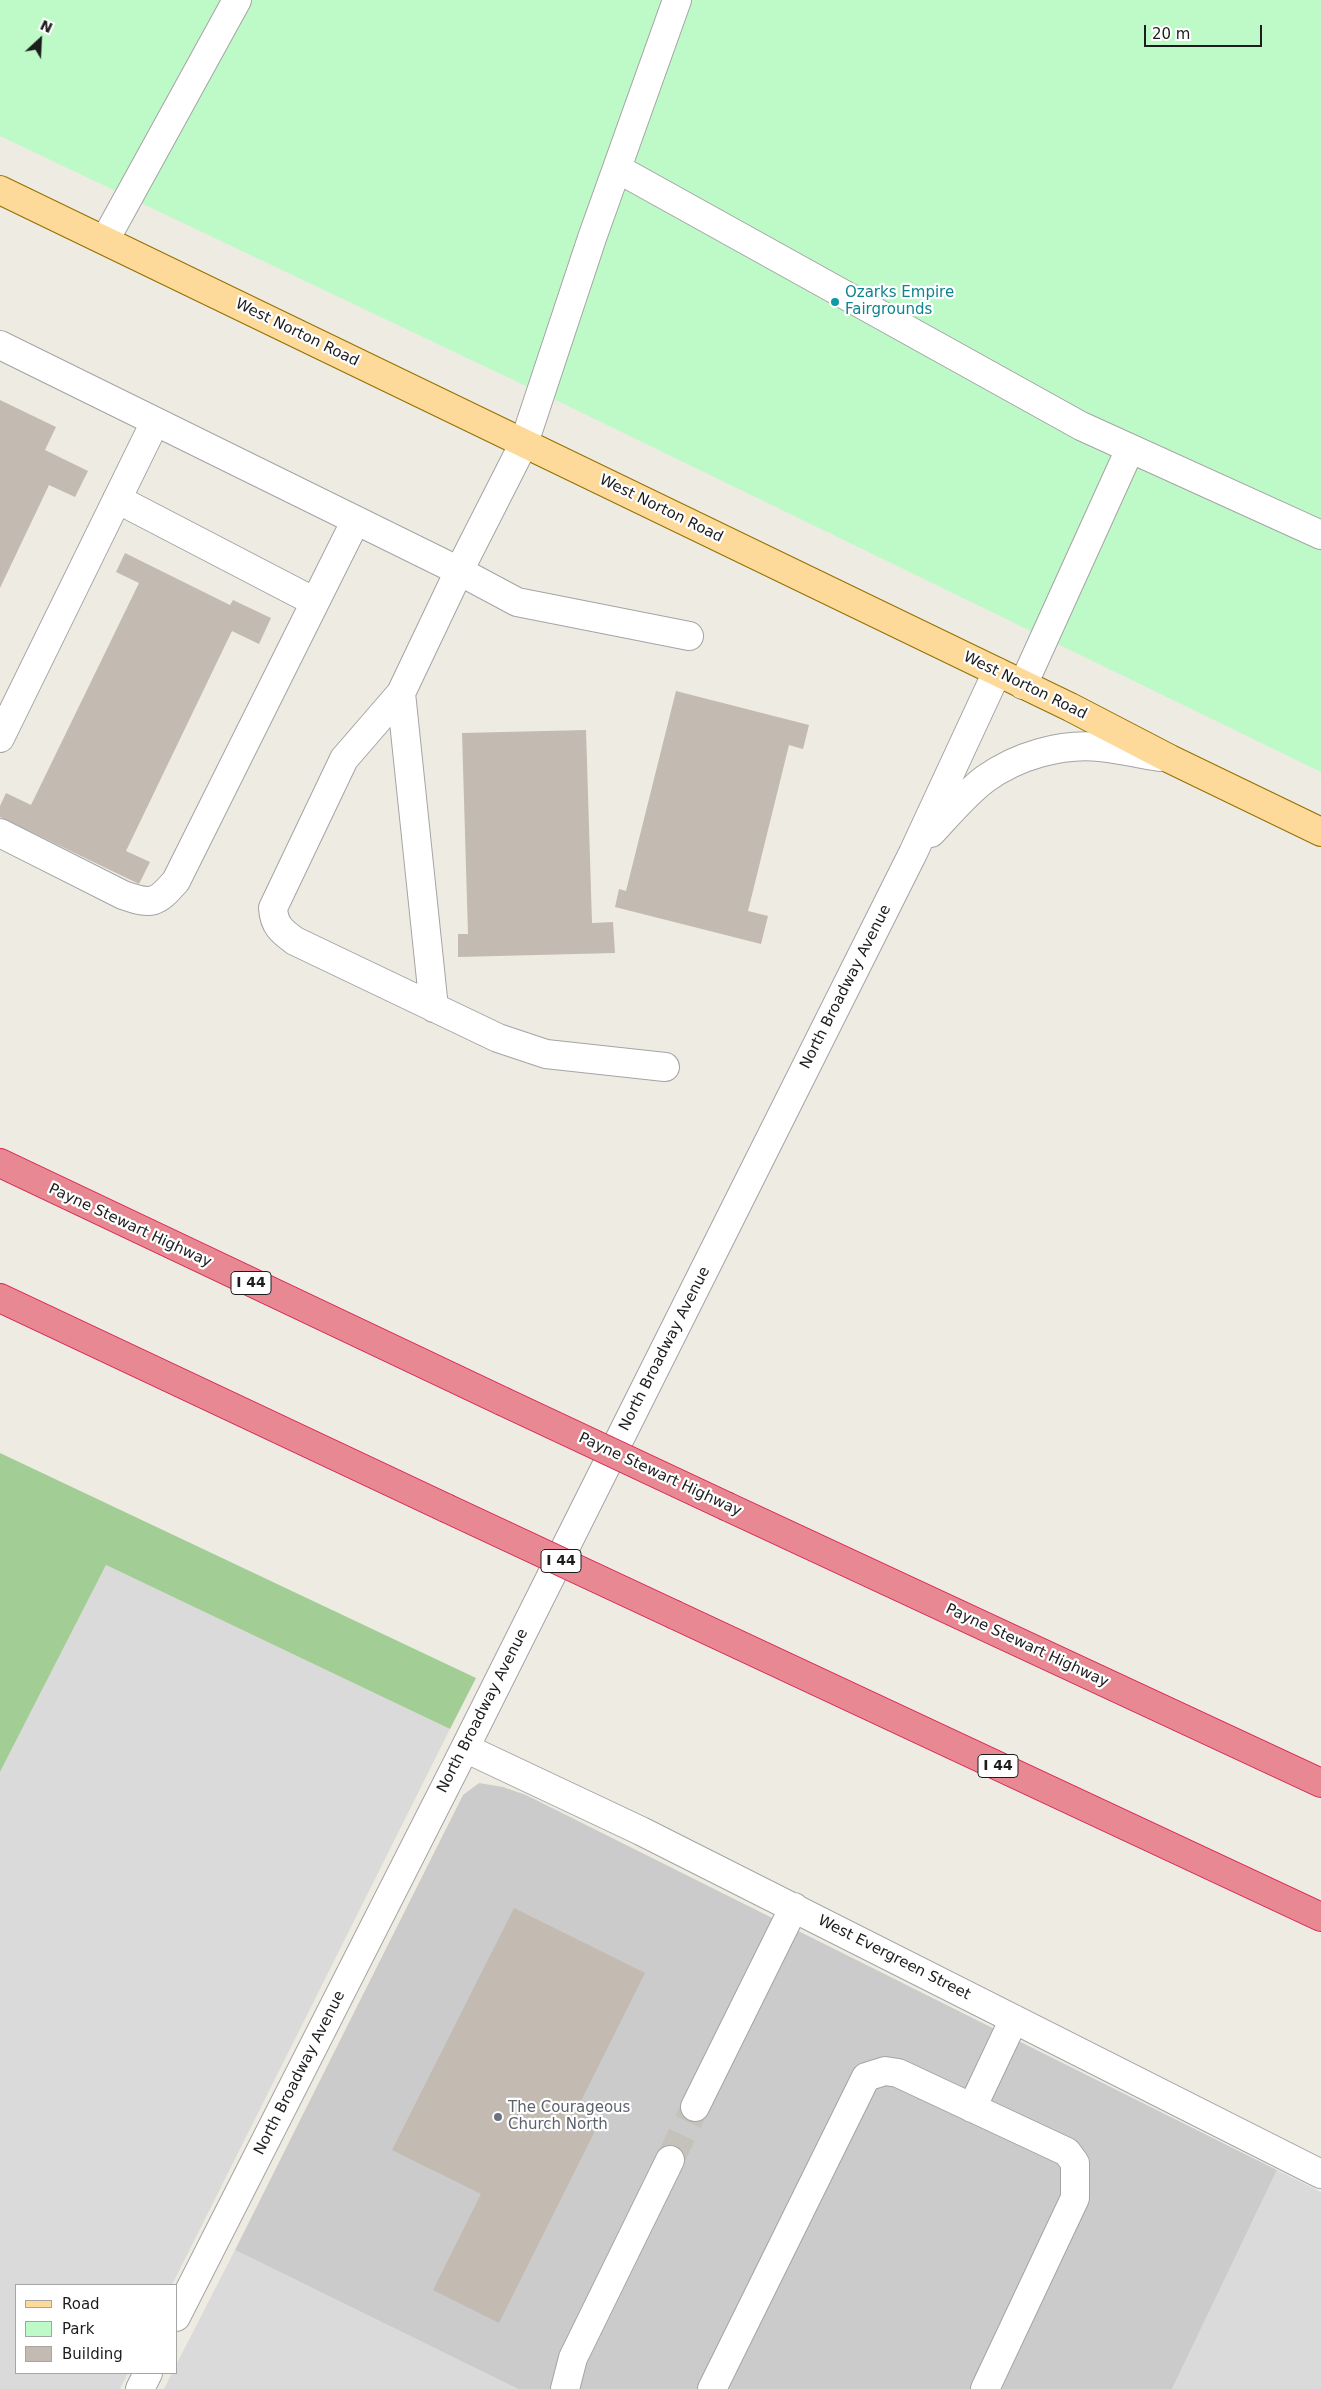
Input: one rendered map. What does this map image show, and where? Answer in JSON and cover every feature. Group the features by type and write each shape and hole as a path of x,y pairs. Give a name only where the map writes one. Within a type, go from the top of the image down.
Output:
{"highway":[{"name":"Payne Stewart Highway","path":"0,1163 502,1401 1321,1783"},
{"name":"I 44","path":"0,1298 1321,1916"}],"main road":[{"name":"West Norton Road","path":"0,190 1023,684 1170,759 1321,832"}],"street":[{"path":"104,240 237,0"},
{"path":"665,1067 546,1054 498,1038 295,941 282,931 274,920 273,908 344,759 401,693 459,571 524,443 592,238 677,0"},
{"path":"618,169 1080,426 1321,535"},
{"path":"0,345 355,522 459,571 516,602 689,636"},
{"path":"0,738 155,422"},
{"path":"1023,684 1130,449"},
{"path":"117,499 316,602"},
{"path":"0,833 123,895 144,902 162,898 176,881 355,522"},
{"name":"North Broadway Avenue","path":"178,2313 465,1748 913,853 997,672"},
{"path":"401,693 434,1008"},
{"path":"913,853 959,802 986,779 1039,752 1068,747 1099,747 1170,759"},
{"name":"West Evergreen Street","path":"465,1748 641,1831 1321,2174"},
{"path":"695,2107 794,1908"},
{"path":"972,2108 1014,2019"},
{"path":"712,2389 866,2077 885,2071 898,2073 1067,2152 1075,2163 1075,2198 985,2389"},
{"path":"565,2389 573,2358 670,2160"},
{"path":"140,2389 148,2374"}],"shaded area":[{"path":"106,1565 450,1729 172,2284 15,2284 15,2374 128,2374 120,2389 0,2389 0,1772"},
{"path":"479,1783 503,1787 526,1795 1277,2170 1172,2389 518,2389 235,2250 463,1795"},
{"path":"1277,2170 1321,2192 1321,2389 1172,2389"},
{"path":"235,2250 518,2389 164,2389 172,2374 178,2374 178,2361"}],"green space":[{"name":"Ozarks Empire Fairgrounds","path":"0,0 1321,0 1321,772 568,406 0,136"},
{"path":"0,1453 476,1678 450,1729 106,1565 0,1772"}],"building":[{"path":"0,400 56,427 45,450 88,471 75,497 49,485 0,588"},
{"path":"125,553 230,605 233,600 271,618 259,644 232,631 126,851 150,862 139,884 0,817 0,806 6,793 31,805 139,583 116,572"},
{"path":"676,691 809,725 803,749 789,745 748,911 768,916 761,944 615,907 619,889 626,891"},
{"path":"586,730 592,923 613,922 615,953 458,957 458,934 468,934 462,733"},
{"name":"The Courageous Church North","path":"514,1908 645,1973 576,2111 599,2123 499,2323 433,2290 481,2194 392,2150"}],"tunnel":[{"path":"670,2160 695,2107"}],"place":[{"name":"Ozarks Empire Fairgrounds","path":"835,302"},
{"name":"The Courageous Church North","path":"498,2117"}]}
